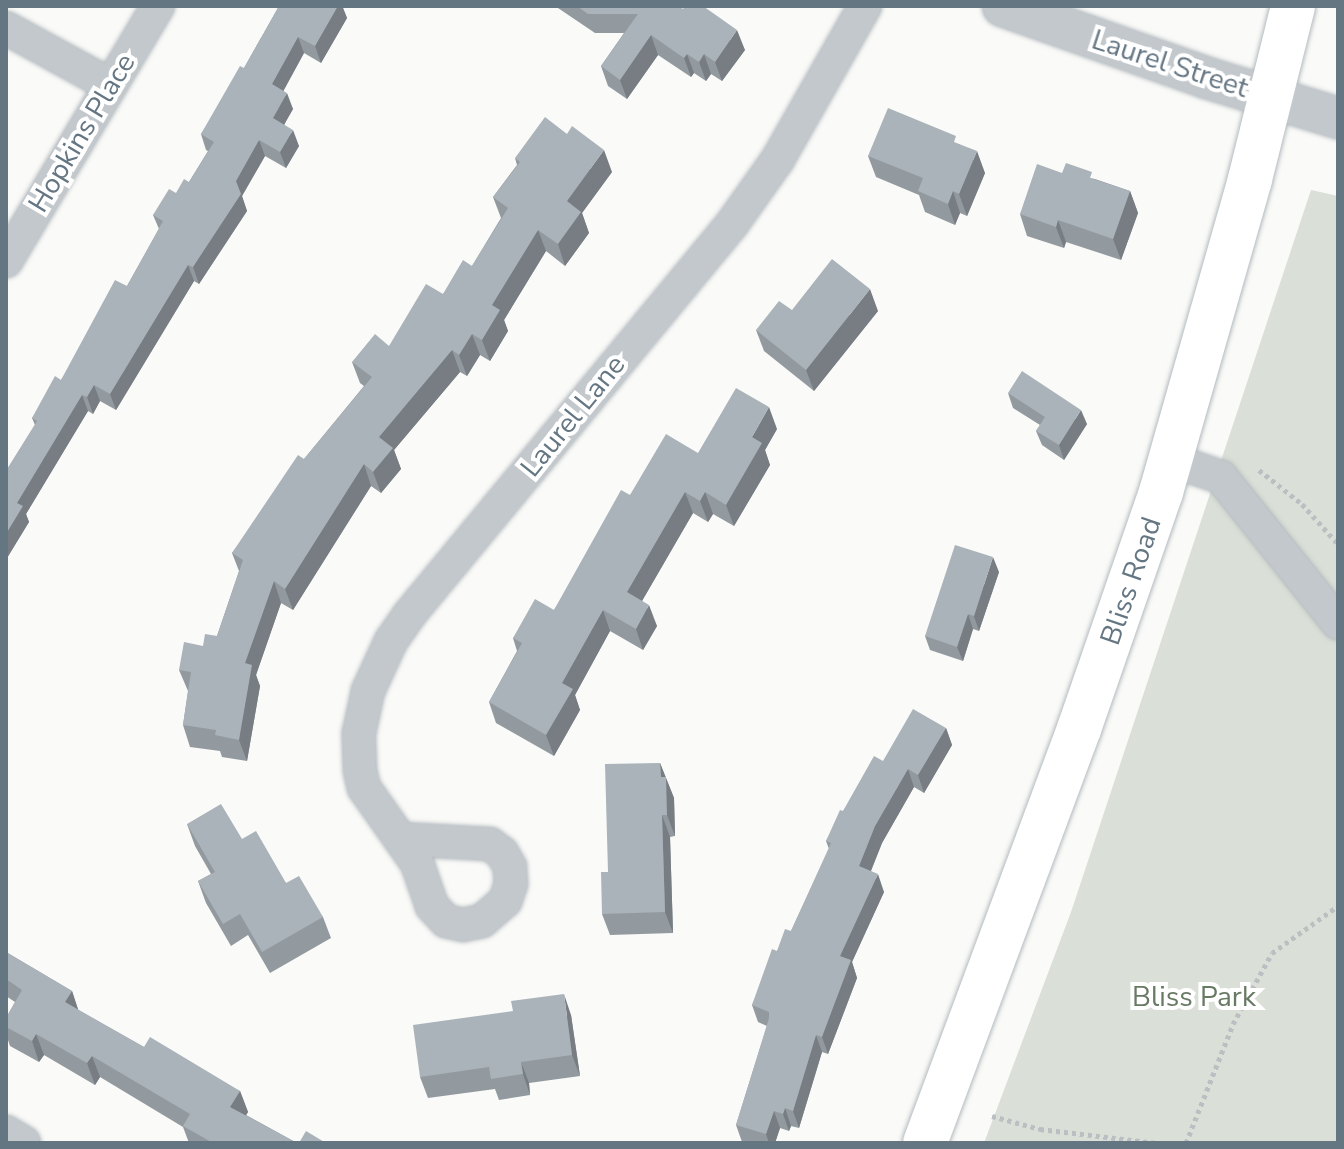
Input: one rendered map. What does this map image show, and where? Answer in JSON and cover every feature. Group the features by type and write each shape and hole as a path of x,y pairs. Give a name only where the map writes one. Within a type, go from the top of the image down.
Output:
{"main road":[{"name":"Bliss Road","path":"925,1143 1088,703 1171,460 1293,6"}],"street":[{"name":"Hopkins Place","path":"6,261 158,6"},
{"name":"Laurel Lane","path":"400,839 371,802 359,766 359,733 364,705 391,641 732,224 778,159 865,6"},
{"name":"Laurel Street","path":"1003,6 1338,118"},
{"path":"6,28 110,85"},
{"path":"1171,460 1221,477 1338,623"},
{"path":"6,1132 24,1143"}],"path":[{"path":"1254,466 1302,504 1338,544"},
{"path":"1186,1143 1233,1024 1272,953 1338,906"},
{"path":"992,1116 1040,1129 1156,1143"}],"green space":[{"name":"Bliss Park","path":"1311,190 1338,196 1338,1143 984,1143 1071,912"}],"building":[{"path":"279,6 338,6 315,46 298,37 272,84 287,93 273,118 293,130 280,152 259,140 236,181 241,194 193,267 188,265 110,394 94,385 87,397 82,395 17,503 23,506 6,534 6,471 37,421 32,418 55,376 61,380 115,280 127,286 163,221 153,215 169,189 176,193 184,179 189,182 214,142 201,134"},
{"path":"577,6 678,6 683,9 685,6 703,6 737,30 715,62 704,54 699,62 687,54 684,58 651,35 620,80 601,66 638,14 588,14"},
{"path":"888,108 956,136 954,142 977,151 959,194 953,191 948,204 918,191 923,178 868,156"},
{"path":"545,117 567,134 572,126 604,150 567,201 581,212 558,244 538,230 492,305 500,310 482,340 472,334 459,355 452,350 379,437 393,448 373,472 364,464 285,589 274,581 245,663 252,665 239,740 215,735 216,730 183,725 191,672 179,670 184,642 203,646 205,634 217,636 243,560 232,553 298,455 304,459 372,377 352,362 375,334 389,346 426,284 443,294 463,260 472,266 508,208 493,197 520,162 515,158"},
{"path":"1066,163 1092,172 1090,178 1130,191 1113,239 1058,220 1056,227 1020,214 1037,164 1062,173"},
{"path":"832,259 870,289 806,370 756,330 779,301 792,310"},
{"path":"1022,371 1081,410 1059,445 1036,431 1045,417 1008,393"},
{"path":"736,388 769,407 752,437 762,443 726,505 705,492 700,501 685,492 627,592 649,605 636,629 603,610 562,683 573,689 546,735 489,702 522,643 513,638 535,599 554,610 621,490 630,495 666,434 698,453"},
{"path":"955,545 993,557 974,616 968,614 957,647 925,636"},
{"path":"913,709 946,728 918,775 908,769 875,826 859,866 878,874 840,956 851,960 822,1037 816,1035 793,1111 785,1108 783,1114 774,1111 766,1134 736,1125 769,1018 769,1012 752,1005 772,949 777,951 785,929 791,931 831,843 826,841 840,810 843,811 874,756 883,761"},
{"path":"660,763 661,777 666,777 667,815 662,815 665,912 602,914 601,872 608,872 605,764"},
{"path":"221,804 242,839 256,831 286,883 299,876 323,917 262,952 240,914 223,924 198,881 215,872 187,824"},
{"path":"6,952 72,991 65,1002 144,1047 150,1037 240,1091 230,1107 297,1143 213,1143 183,1126 190,1114 92,1056 87,1063 36,1034 32,1041 6,1027 6,1018 22,990 6,979"},
{"path":"564,994 572,1055 521,1062 523,1074 491,1079 489,1067 420,1077 413,1025 513,1011 511,1001"},
{"path":"306,1131 326,1143 299,1143"}]}
